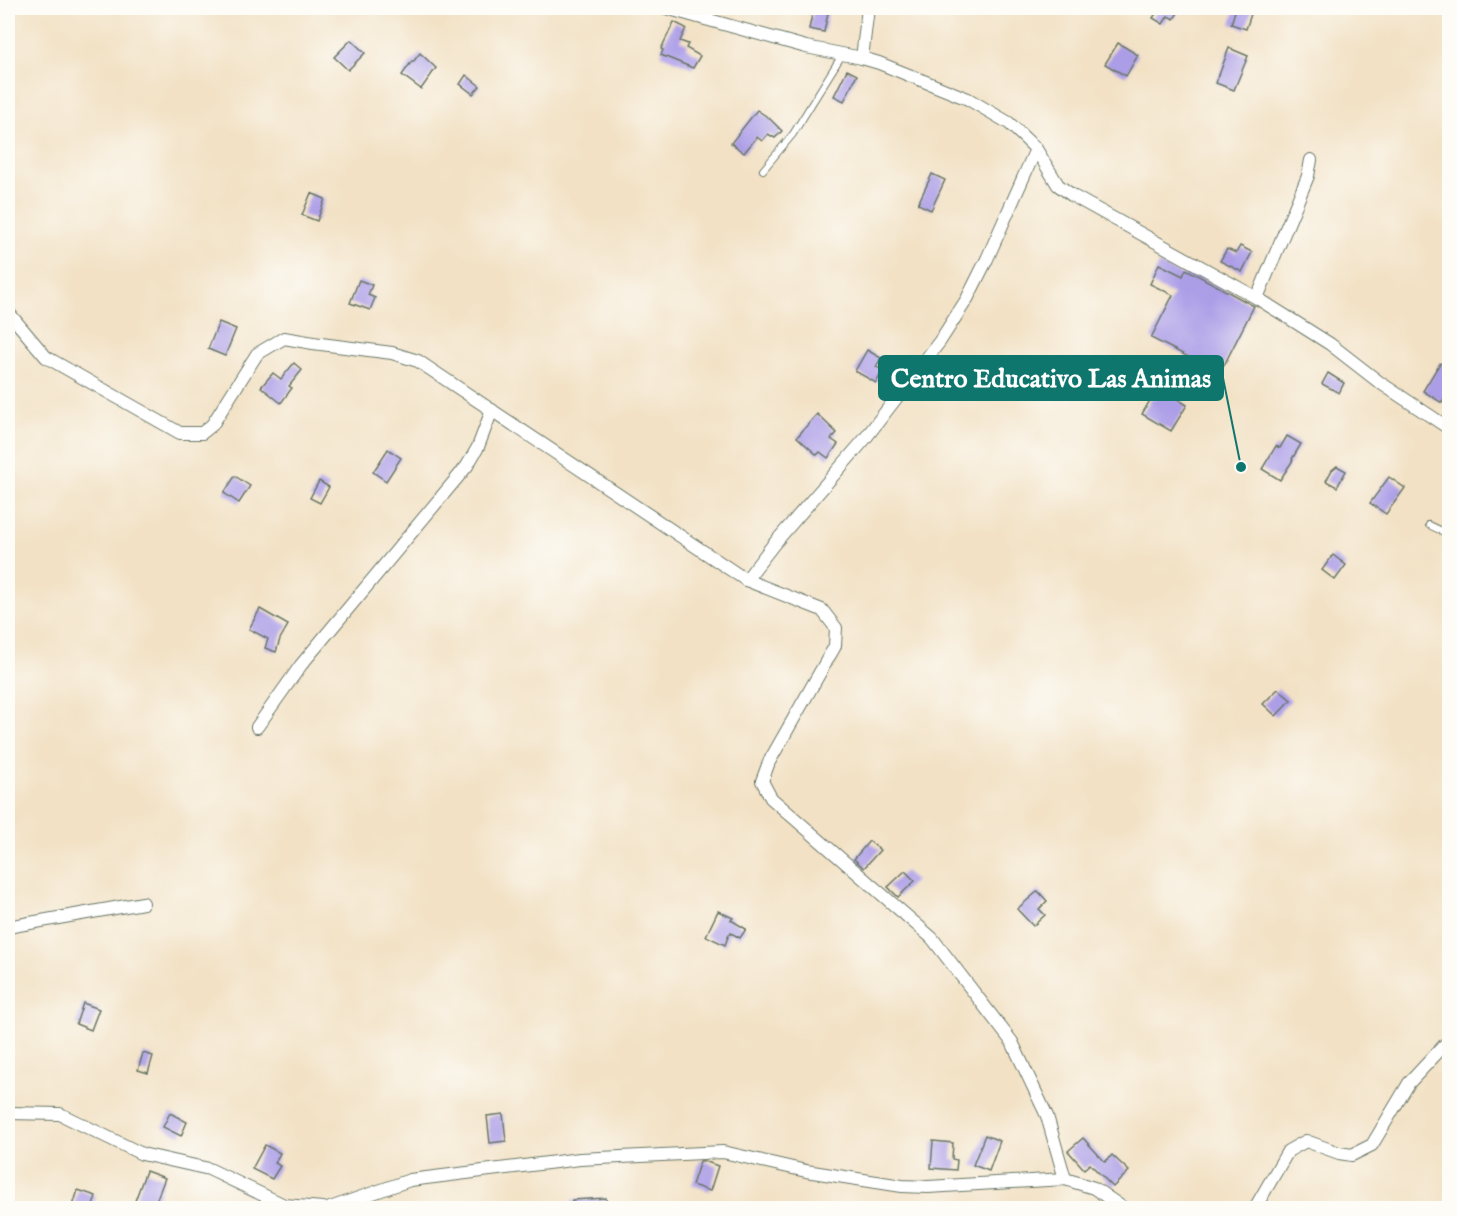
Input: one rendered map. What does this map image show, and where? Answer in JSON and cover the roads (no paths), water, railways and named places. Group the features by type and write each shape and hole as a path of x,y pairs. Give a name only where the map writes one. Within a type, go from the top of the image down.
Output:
{"street":[{"path":"666,8 806,47 879,63 968,99 1008,123 1036,148 1058,185 1073,196 1257,298 1330,344 1379,382 1449,429"},
{"path":"862,58 868,8"},
{"path":"746,580 773,545 864,440 940,341 967,299 987,259 1036,148"},
{"path":"1257,298 1308,176 1311,160"},
{"path":"8,312 46,357 180,433 202,433 212,425 257,354 284,338 392,353 418,361 746,580 822,610 836,628 835,646 769,762 762,781 771,798 932,938 1012,1042 1047,1116 1065,1179"},
{"path":"257,727 301,665 467,466 478,447 492,410"},
{"path":"8,926 143,903"},
{"path":"1255,1209 1288,1151 1306,1141 1339,1153 1352,1155 1372,1145 1409,1083 1449,1039"},
{"path":"8,1113 60,1114 142,1154 209,1169 284,1205 323,1209"},
{"path":"330,1209 410,1180 580,1159 723,1152 806,1171 902,1186 928,1187 1065,1179 1094,1188 1123,1209"}],"lane":[{"path":"763,170 793,134 843,54"},
{"path":"1430,525 1449,535"}],"place":[{"name":"Centro Educativo Las Animas","path":"1241,467"}]}
